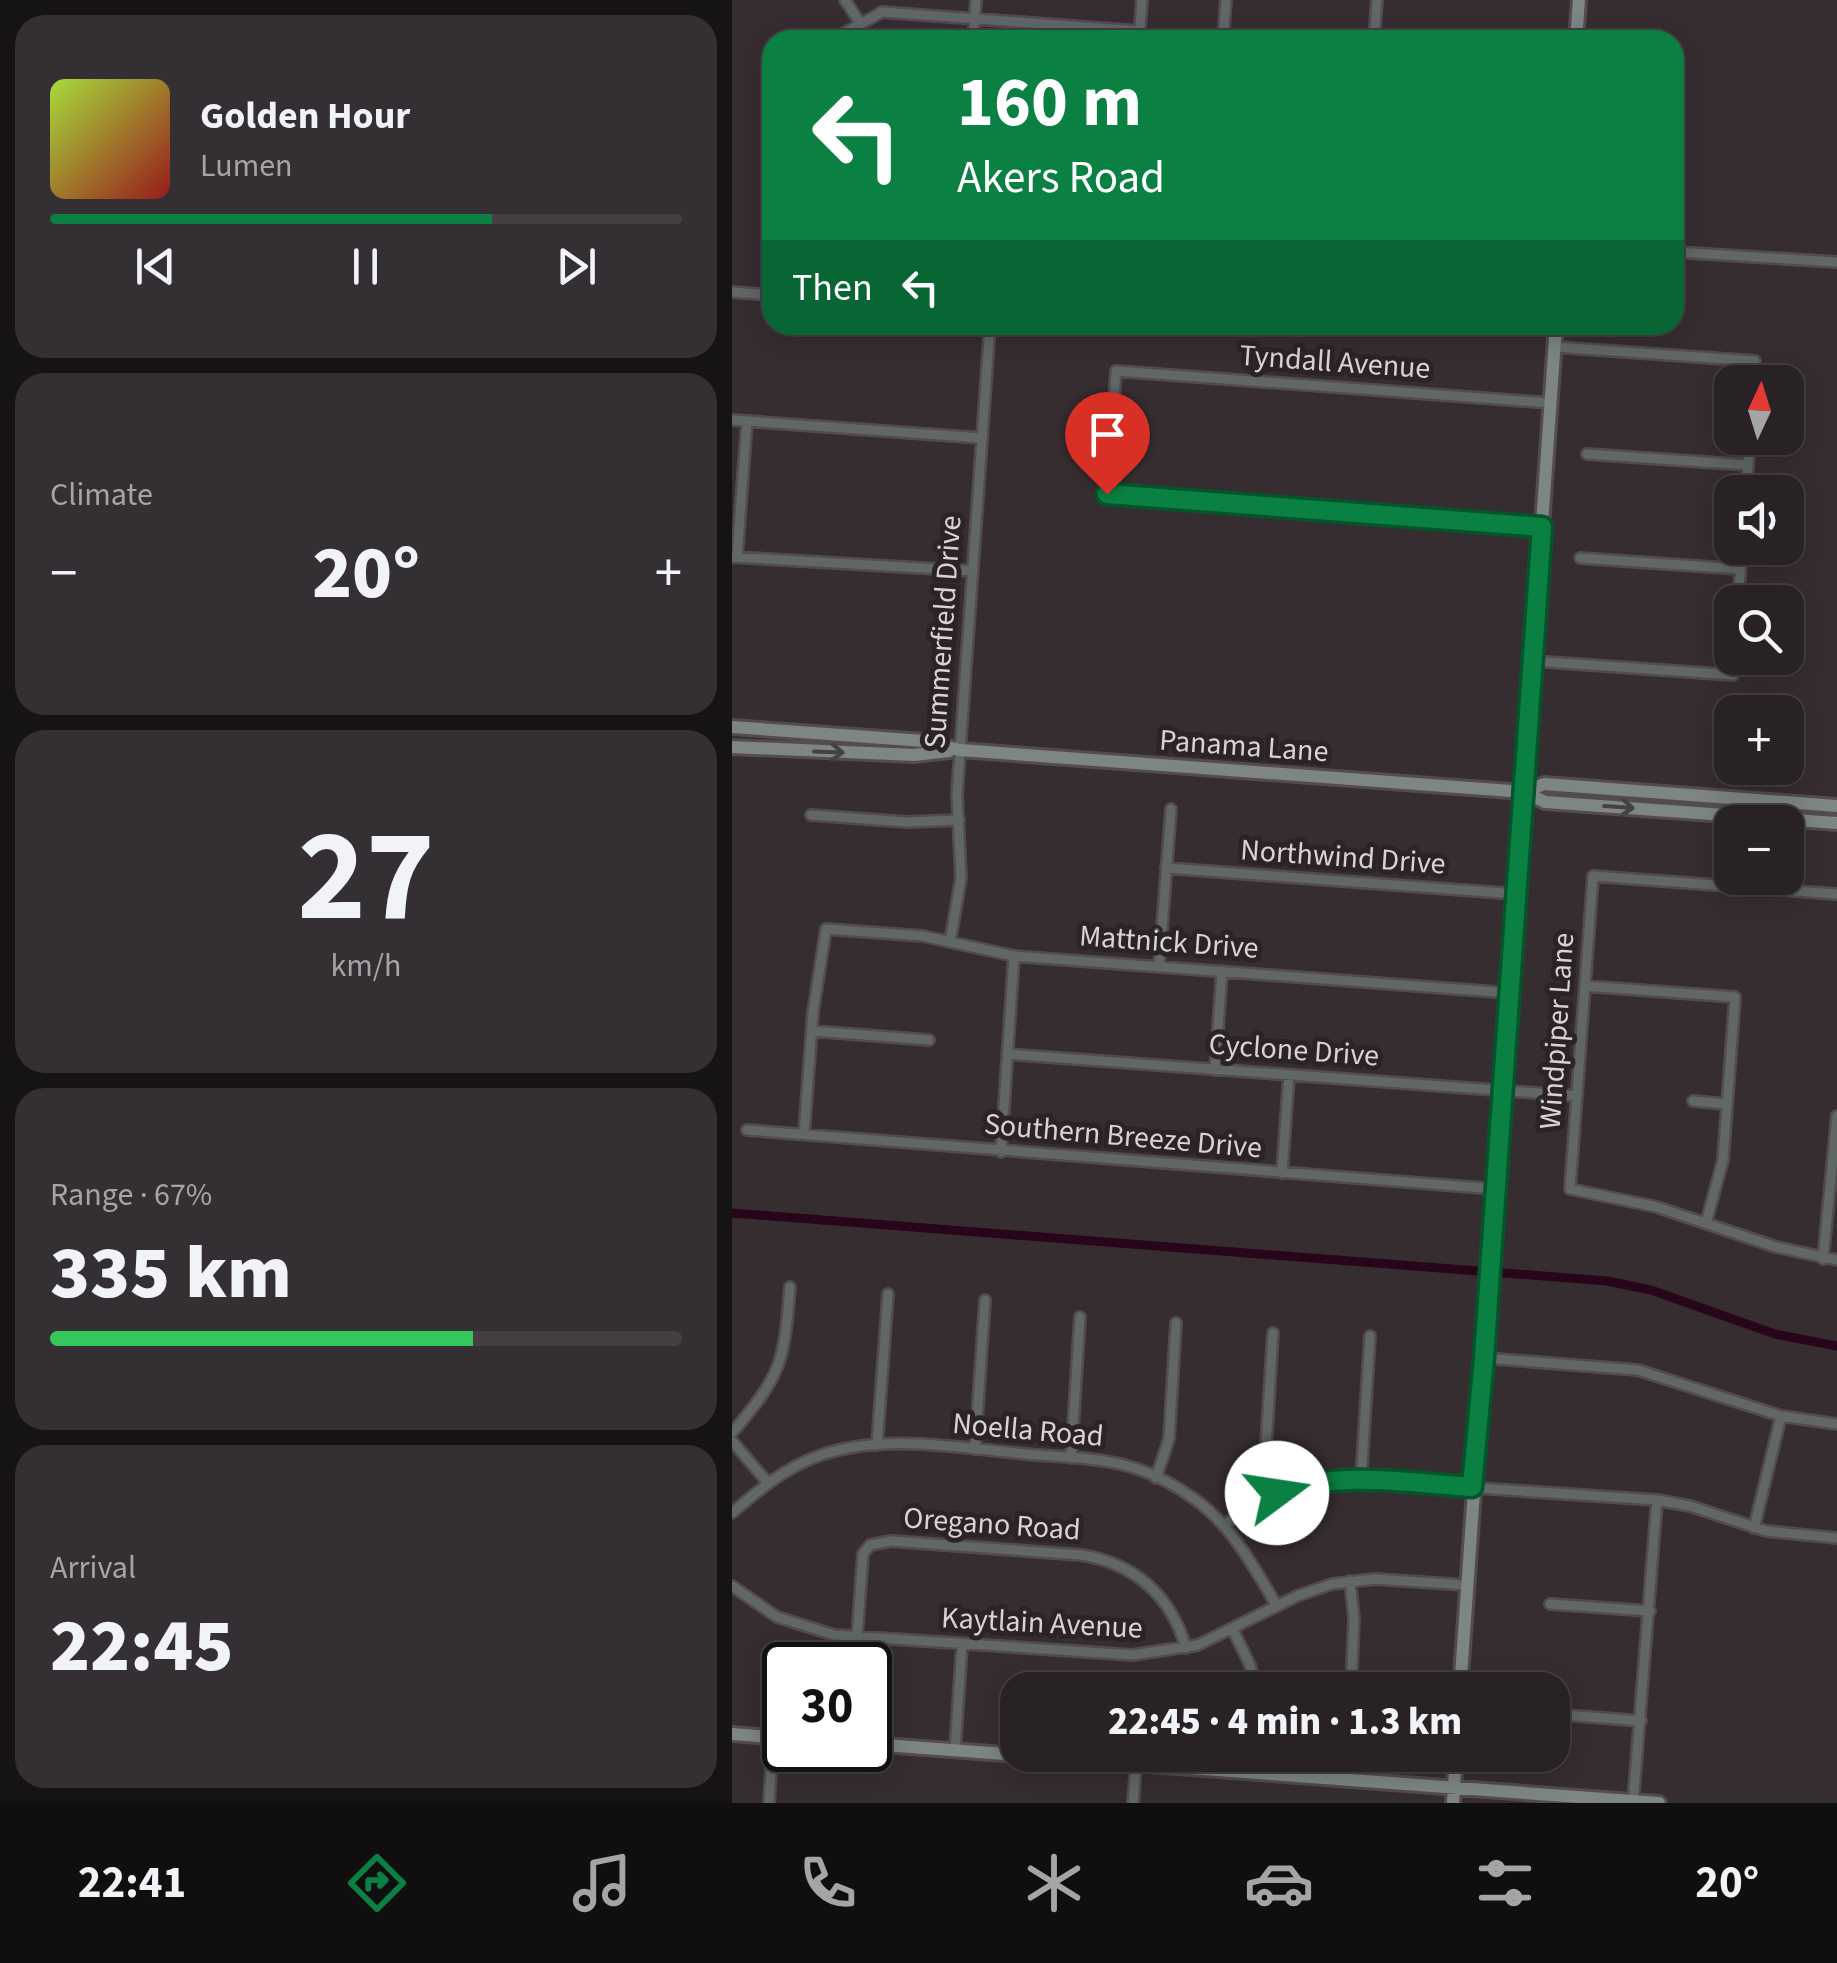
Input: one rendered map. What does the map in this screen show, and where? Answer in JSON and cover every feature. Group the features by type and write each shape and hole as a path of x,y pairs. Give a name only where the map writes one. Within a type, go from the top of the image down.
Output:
{"street":[{"path":"846,0 860,22"},
{"path":"974,30 976,0"},
{"path":"1139,30 1142,0"},
{"path":"1224,30 1226,0"},
{"path":"1374,30 1376,0"},
{"path":"1577,30 1579,0"},
{"path":"848,30 882,12 1102,30"},
{"path":"1064,25 1064,30"},
{"path":"1684,253 1836,262"},
{"path":"732,292 762,294"},
{"name":"Summerfield Drive","path":"950,942 961,878 960,750 989,335"},
{"path":"1461,1672 1556,335"},
{"path":"1555,347 1755,361 1755,365"},
{"name":"Tyndall Avenue","path":"1542,527 1107,494 1116,371 1551,404"},
{"path":"732,420 982,438"},
{"path":"747,422 735,557 972,571"},
{"path":"1587,454 1748,465"},
{"path":"1747,475 1749,455"},
{"path":"1580,558 1740,569"},
{"path":"1739,585 1740,565"},
{"path":"1533,661 1714,674"},
{"name":"Panama Lane","path":"733,728 924,741 960,750 1524,792 1545,802 1714,816"},
{"path":"736,748 754,738 808,732"},
{"name":"Panama Lane","path":"736,748 914,756 960,750"},
{"name":"Panama Lane","path":"1524,792 1544,784 1836,806"},
{"path":"1804,808 1836,806"},
{"path":"1159,966 1171,809"},
{"path":"812,815 908,822 960,820"},
{"name":"Panama Lane","path":"1804,822 1836,823"},
{"name":"Northwind Drive","path":"1166,868 1516,894"},
{"name":"Windpiper Lane","path":"1706,1223 1626,1198 1570,1190 1594,876 1714,881"},
{"path":"1804,889 1836,894"},
{"name":"Mattnick Drive","path":"812,1031 826,928 923,936 1014,956 1510,993"},
{"path":"1000,1152 1014,956"},
{"path":"1214,1070 1222,971"},
{"path":"1585,986 1735,997 1719,1181 1706,1223 1776,1247 1836,1260"},
{"path":"804,1134 812,1031 929,1040"},
{"name":"Cyclone Drive","path":"1007,1054 1577,1096"},
{"path":"1282,1173 1290,1075"},
{"path":"1692,1101 1727,1104"},
{"path":"1823,1258 1836,1116"},
{"name":"Southern Breeze Drive","path":"747,1130 1496,1189"},
{"path":"732,1433 776,1375 786,1343 790,1287"},
{"path":"877,1445 888,1294"},
{"path":"975,1449 985,1300"},
{"path":"1071,1458 1080,1316"},
{"path":"1156,1478 1169,1440 1176,1323"},
{"path":"1273,1333 1266,1446 1277,1493"},
{"path":"1360,1480 1370,1336"},
{"path":"1484,1358 1638,1370 1781,1416 1836,1424"},
{"path":"1754,1528 1781,1416"},
{"path":"732,1441 768,1483"},
{"name":"Noella Road","path":"732,1512 768,1483 822,1454 877,1445 975,1449 1124,1465 1195,1500 1224,1525 1276,1606"},
{"path":"1224,1525 1277,1493 1323,1481 1360,1480 1658,1500 1690,1506 1754,1528 1836,1538"},
{"path":"1633,1802 1658,1500"},
{"name":"Oregano Road","path":"857,1637 864,1554 870,1545 891,1542 1081,1555 1111,1561 1138,1576 1162,1598 1178,1624 1186,1648"},
{"path":"1350,1581 1354,1618 1352,1668"},
{"name":"Kaytlain Avenue","path":"732,1586 763,1609 796,1625 857,1637 1134,1655 1186,1648 1233,1630 1314,1589 1350,1581 1466,1585"},
{"path":"1550,1604 1650,1611"},
{"path":"1233,1630 1252,1672"},
{"path":"955,1750 962,1645"},
{"path":"1570,1715 1642,1721"},
{"path":"732,1734 762,1736"},
{"path":"892,1746 1000,1753"},
{"path":"768,1803 773,1772"},
{"path":"1133,1803 1135,1772"},
{"path":"1244,1772 1659,1803"},
{"path":"1453,1803 1455,1772"}],"waterway":[{"path":"732,1213 1607,1281 1651,1290 1775,1334 1837,1346"}],"route":[{"path":"1107,494 1542,527 1472,1487 1342,1479 1304,1484 1277,1493"}]}
